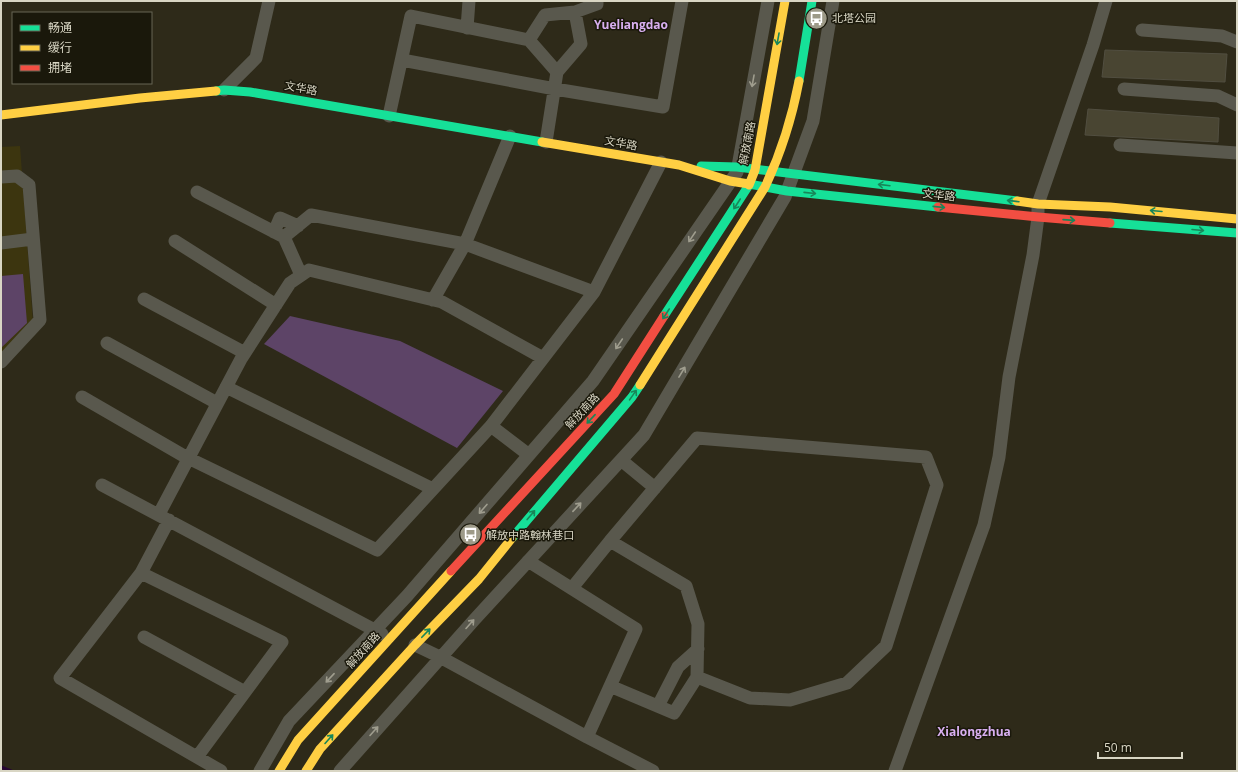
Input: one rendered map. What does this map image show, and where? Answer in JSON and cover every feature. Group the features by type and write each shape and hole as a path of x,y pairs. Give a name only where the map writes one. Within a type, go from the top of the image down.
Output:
{"main road":[{"name":"解放南路","path":"279,771 298,740 614,394 749,185 755,170 785,1"},
{"path":"306,771 320,749 415,645 479,579 498,554 632,396 765,187 773,172 792,116 812,1"},
{"name":"文华路","path":"1,115 140,98 224,90 250,92 679,165 737,167 1038,204 1110,207 1237,219"},
{"name":"文华路","path":"679,165 730,182 788,191 1038,217 1237,233"}],"street":[{"path":"224,90 256,58 269,1"},
{"path":"466,28 469,1"},
{"path":"529,40 545,15 575,12 597,4 597,1"},
{"path":"402,60 555,89 663,107 682,1"},
{"path":"260,771 289,721 407,596 593,381 737,172 768,1"},
{"path":"340,771 440,657 644,435 788,191 813,121 833,1"},
{"path":"895,771 984,525 999,457 1009,377 1033,255 1038,217 1038,204 1093,45 1106,1"},
{"path":"546,142 557,72 581,44 575,12"},
{"path":"389,116 411,16 529,40 557,72"},
{"path":"1142,30 1222,36 1237,42"},
{"path":"1124,89 1218,96 1237,104"},
{"path":"433,300 465,244 510,136"},
{"path":"1120,145 1237,153"},
{"path":"82,397 188,458 377,550 491,426 594,292 661,162"},
{"path":"1,177 17,176 29,185 40,320 1,362"},
{"path":"197,192 279,235"},
{"path":"279,235 298,226 311,215 465,244 594,292"},
{"path":"298,226 280,218 279,235 301,276"},
{"path":"1,243 33,239"},
{"path":"175,241 276,305"},
{"path":"221,771 60,678 141,573 188,458 245,352 290,283 309,270 442,302 543,358"},
{"path":"144,299 245,352"},
{"path":"107,343 217,404"},
{"path":"226,387 433,489"},
{"path":"491,426 529,455"},
{"path":"572,588 697,438 926,457 937,486 886,646 848,683 790,700 750,698 697,677"},
{"path":"621,460 655,488"},
{"path":"102,485 391,638"},
{"path":"610,541 686,586 698,624 697,677 674,713 610,686"},
{"path":"528,561 636,629 587,737"},
{"path":"141,573 282,642 197,757"},
{"path":"144,637 245,692"},
{"path":"415,645 653,771"},
{"path":"658,706 678,667 698,649"}],"shaded area":[{"path":"20,146 33,323 1,355 1,147"},
{"path":"23,274 27,323 1,348 1,276"},
{"path":"290,316 400,341 503,391 457,448 264,344"}],"building":[{"path":"1105,50 1227,54 1225,82 1102,77"},
{"path":"1088,109 1219,118 1218,142 1085,135"}],"waterway":[{"path":"1,767 11,771"}],"traffic: fast":[{"path":"799,81 812,1"},
{"path":"216,91 224,90 250,92 542,142"},
{"path":"701,166 737,167 1017,201"},
{"path":"749,184 787,191 938,207"},
{"path":"664,316 749,185"},
{"path":"1110,223 1237,233"},
{"path":"512,538 632,397 640,385"}],"traffic: slow":[{"path":"749,185 755,170 785,1"},
{"path":"640,385 765,187 785,135 799,81"},
{"path":"1,115 140,98 216,91"},
{"path":"542,142 679,165 730,181 749,184"},
{"path":"1017,201 1038,204 1110,207 1237,219"},
{"path":"306,771 320,749 415,645 479,579 512,538"},
{"path":"279,771 298,740 451,571"}],"traffic: jam":[{"path":"938,207 1110,223"},
{"path":"451,571 614,394 664,316"}],"place":[{"name":"北塔公园","path":"817,18"},
{"name":"解放中路翰林巷口","path":"470,535"}],"district":[{"name":"Yueliangdao","path":"631,25"},
{"name":"Xialongzhua","path":"974,732"}]}
